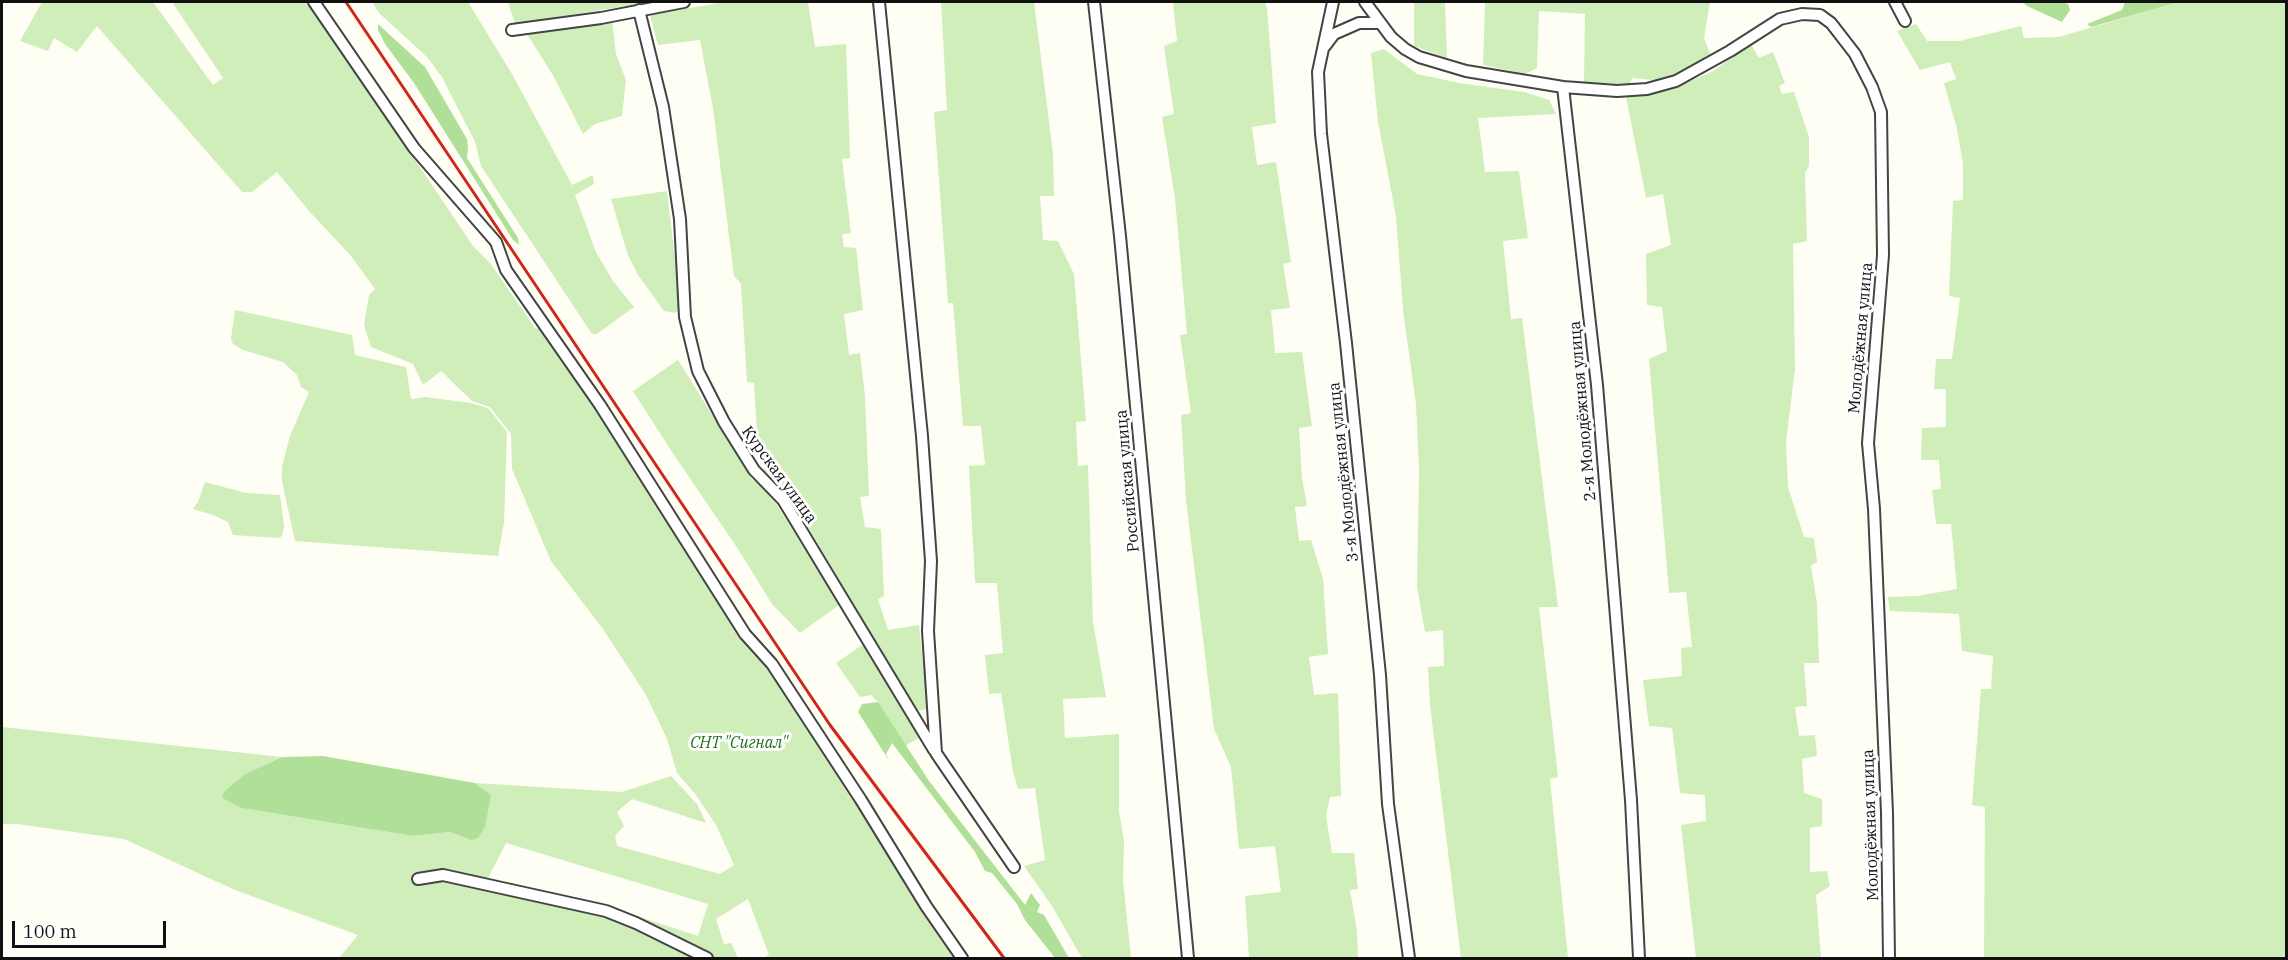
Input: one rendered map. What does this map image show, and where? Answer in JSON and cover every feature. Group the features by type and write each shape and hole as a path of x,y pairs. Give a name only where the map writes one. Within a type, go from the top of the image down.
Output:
{"street":[{"path":"314,2 414,148 496,242 506,270 600,405 746,634 772,664 861,800 926,906 962,958"},
{"path":"512,30 684,2"},
{"path":"879,2 922,436 931,561 928,631 936,753"},
{"name":"Российская улица","path":"1094,2 1121,248 1188,958"},
{"name":"3-я Молодёжная улица","path":"1334,2 1318,72 1321,134 1354,414 1380,675 1389,804 1410,958"},
{"path":"1365,2 1380,23 1405,49 1435,62 1466,71 1563,87"},
{"path":"1895,2 1905,21"},
{"name":"Курская улица","path":"639,10 663,107 680,219 685,317 698,371 724,422 754,470 783,500 936,753 1014,867"},
{"name":"Молодёжная улица","path":"1563,87 1617,91 1647,89 1676,81 1730,51 1780,19 1802,14 1820,15 1831,23 1855,54 1872,87 1881,112 1883,255 1868,443 1874,509 1887,813 1889,958"},
{"path":"1321,51 1334,34 1359,23 1380,23"},
{"name":"2-я Молодёжная улица","path":"1563,87 1597,385 1631,800 1639,958"},
{"path":"418,879 443,875 606,911 636,923 706,958"}],"green space":[{"name":"СНТ \"Сигнал\"","path":"42,2 153,2 213,85 223,78 172,2 309,2 473,246 490,263 536,329 541,326 768,663 958,958 763,958 769,955 748,899 716,919 724,944 731,943 738,958 339,958 358,935 235,890 124,839 17,824 2,824 2,727 282,757 245,774 222,798 241,808 413,836 450,832 471,840 491,795 475,783 622,792 671,776 697,804 706,823 632,799 617,812 624,826 615,836 617,846 720,874 734,865 716,825 696,795 677,773 667,739 646,695 603,629 551,561 512,469 511,434 490,407 472,401 441,371 423,385 413,364 371,347 364,325 369,295 375,289 351,256 277,172 252,192 242,192 97,26 77,52 54,38 48,51 20,41","holes":["506,843 708,904 698,936 631,914 624,920 487,880"]},
{"path":"372,2 468,2 512,74 572,185 593,175 594,184 575,195 596,252 613,281 634,307 597,334 592,334 481,166 475,142 442,77 427,57 379,13"},
{"path":"508,2 650,2 515,24"},
{"path":"725,2 808,2 815,47 846,44 850,158 842,159 851,233 842,234 844,247 856,248 863,310 844,314 849,355 860,353 865,396 869,496 860,497 865,527 881,529 884,596 878,599 888,630 919,625 928,709 917,711 807,525 787,497 761,471 772,462 757,433 754,383 747,382 741,284 734,276 713,108 700,40 658,45 650,15"},
{"path":"941,2 1034,2 1053,153 1054,196 1040,196 1043,240 1058,241 1074,274 1086,421 1076,422 1078,466 1088,465 1093,622 1106,697 1063,699 1065,738 1119,734 1119,811 1124,841 1123,880 1131,958 1082,958 1052,906 1024,866 1045,860 1035,788 1018,789 1013,772 1001,693 989,694 985,655 1003,653 997,583 975,583 969,466 985,465 981,426 963,426 953,303 948,303 934,112 947,110"},
{"path":"1173,2 1265,2 1267,8 1276,123 1252,127 1257,165 1276,162 1291,262 1283,264 1290,308 1271,310 1275,353 1302,352 1312,426 1299,428 1302,478 1307,506 1295,507 1299,541 1311,540 1323,579 1328,654 1309,657 1314,695 1338,693 1341,796 1330,797 1326,816 1332,853 1354,853 1358,889 1350,890 1357,931 1358,958 1249,958 1245,896 1281,892 1275,846 1239,849 1231,767 1214,729 1186,500 1181,415 1191,413 1180,335 1187,334 1175,198 1162,117 1174,114 1164,46 1177,41"},
{"path":"1414,2 1445,2 1447,58 1414,46"},
{"path":"1485,2 1710,2 1704,38 1711,56 1662,81 1632,78 1629,86 1584,83 1585,14 1539,11 1537,68 1525,74 1483,65"},
{"path":"2022,2 2060,2 2068,4 2070,10 2062,22"},
{"path":"2125,2 2179,2 2091,27 2087,24 2122,10"},
{"path":"2179,2 2286,2 2286,958 1984,958 1985,807 1972,805 1981,689 1991,689 1993,656 1962,651 1959,614 1890,611 1888,597 1917,596 1957,589 1951,524 1936,524 1932,490 1941,489 1939,460 1921,460 1922,428 1946,427 1946,389 1934,389 1936,359 1952,359 1960,298 1949,296 1953,201 1963,200 1963,164 1957,129 1944,83 1956,79 1950,62 1920,70 1897,31 1916,24 1927,41 1960,41 2021,26 2024,38 2059,37"},
{"path":"612,19 616,54 626,80 622,116 595,124 583,134 554,77 527,34"},
{"path":"378,24 425,67 467,139 467,158 518,238 519,245 513,240 414,83 385,44 378,30"},
{"path":"1751,44 1759,58 1773,52 1785,83 1779,86 1782,94 1794,92 1809,137 1809,166 1805,173 1807,241 1793,244 1795,369 1786,442 1788,487 1804,537 1814,538 1817,562 1811,566 1817,604 1819,663 1804,663 1807,706 1795,707 1799,736 1815,735 1817,756 1802,759 1804,793 1822,799 1822,826 1810,828 1810,872 1827,871 1830,886 1816,895 1821,958 1696,958 1681,825 1706,821 1705,795 1680,793 1672,728 1649,726 1643,680 1682,676 1681,648 1692,647 1686,592 1669,593 1649,359 1667,351 1662,307 1647,305 1646,254 1671,245 1663,194 1646,198 1626,97 1673,89 1713,71"},
{"path":"1384,49 1417,74 1459,83 1524,92 1549,100 1556,114 1478,118 1485,172 1519,171 1528,238 1503,241 1511,319 1522,318 1558,607 1539,607 1558,777 1550,779 1568,958 1461,958 1430,705 1428,667 1444,666 1443,630 1425,632 1417,587 1419,471 1416,404 1403,310 1396,216 1378,122 1371,53"},
{"path":"667,191 681,309 675,313 664,311 638,275 628,255 611,199"},
{"path":"235,310 352,335 355,355 406,367 411,399 425,397 471,403 488,408 507,432 504,522 498,556 295,541 282,481 282,466 290,436 309,392 301,387 297,375 283,362 243,350 233,344 231,339"},
{"path":"678,360 752,479 767,489 839,605 800,633 772,604 633,391"},
{"path":"205,482 246,493 280,495 284,527 282,536 279,538 233,535 228,522 193,509"},
{"path":"865,643 919,738 905,746 878,702 871,695 860,697 836,663"},
{"path":"878,702 929,781 1025,905 1031,893 1040,905 1037,912 1044,915 1069,958 1055,958 1025,920 1017,904 992,873 985,871 975,852 892,743 886,754 890,762 858,712 862,704"},
{"path":"323,756 475,783 491,795 485,827 478,838 471,840 450,832 413,836 241,808 222,798 224,792 245,774 282,757"}],"railway":[{"path":"346,2 830,725 1004,958"}]}
